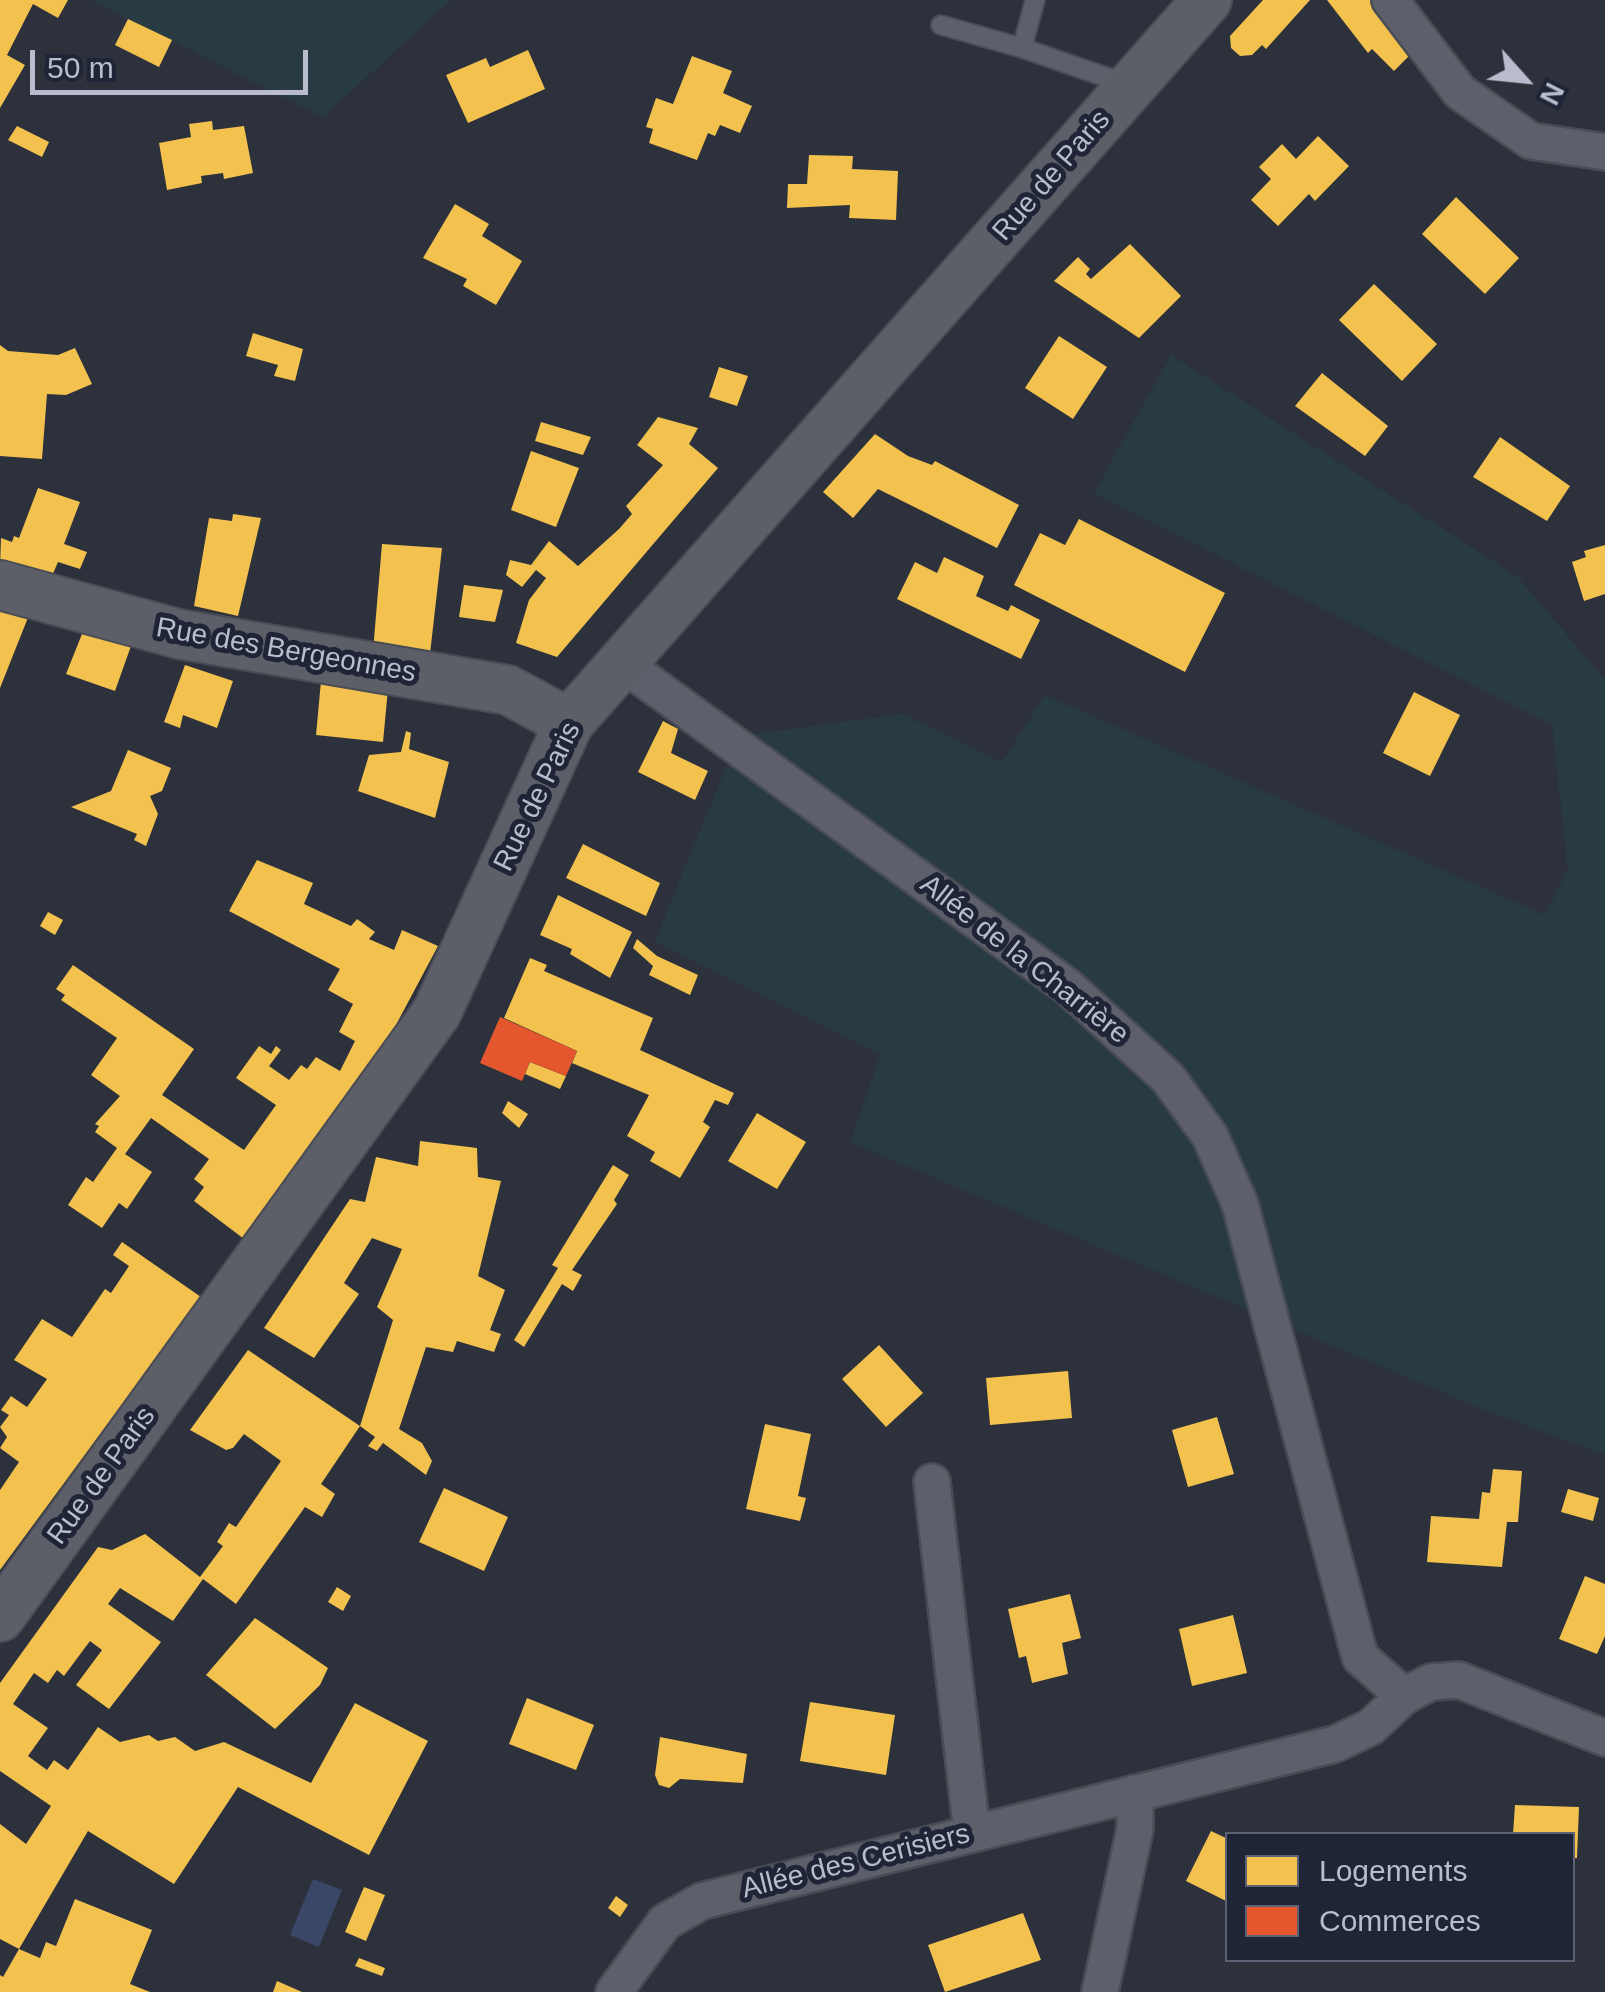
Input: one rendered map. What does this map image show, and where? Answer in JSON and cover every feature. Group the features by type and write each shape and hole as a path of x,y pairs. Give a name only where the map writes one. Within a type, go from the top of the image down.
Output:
{"main road":[{"name":"Rue de Paris","path":"0,1617 437,1012 569,723 1207,0"},
{"name":"Rue des Bergeonnes","path":"0,585 178,634 508,690 569,723"}],"street":[{"path":"1390,0 1460,92 1531,141 1605,152"},
{"name":"Allée de la Charrière","path":"622,662 1068,986 1168,1078 1210,1136 1240,1204 1360,1657 1404,1696"},
{"path":"932,1482 972,1833"},
{"name":"Allée des Cerisiers","path":"614,1992 665,1922 702,1901 1335,1744 1371,1727 1404,1696 1431,1682 1459,1680 1605,1738"},
{"path":"1100,1992 1135,1829 1135,1793"}],"lane":[{"path":"1022,48 1035,0"},
{"path":"940,25 1132,86"}],"shaded area":[{"path":"91,0 451,0 323,117"},
{"path":"1171,355 1518,577 1605,680 1605,1455 1478,1407 850,1142 881,1054 655,941 739,736 902,714 1002,762 1045,695 1545,915 1568,870 1552,725 1094,493"}],"water":[{"path":"313,1879 342,1890 319,1947 290,1935"}],"building: Logements":[{"path":"0,0 68,0 58,18 33,4 7,55 25,65 0,108"},
{"path":"1263,0 1310,0 1266,49 1262,45 1252,55 1240,56 1231,48 1230,36"},
{"path":"1327,0 1376,0 1415,50 1394,71 1372,49 1368,53"},
{"path":"128,19 172,40 159,67 115,45"},
{"path":"528,50 545,89 468,123 446,75 486,58 490,67"},
{"path":"692,56 732,71 723,93 752,106 740,133 720,125 715,136 708,133 697,160 649,143 653,129 646,127 656,98 673,104"},
{"path":"212,121 213,130 244,126 253,173 224,179 223,173 201,176 202,183 167,190 159,143 191,137 189,124"},
{"path":"17,126 49,142 42,157 8,140"},
{"path":"1318,136 1349,166 1315,201 1309,194 1278,226 1251,200 1271,179 1259,167 1282,144 1296,159"},
{"path":"809,155 853,156 852,169 898,171 896,220 849,218 850,205 787,208 788,184 807,184"},
{"path":"1456,197 1519,258 1485,294 1422,234"},
{"path":"455,204 489,224 482,236 522,261 496,305 463,286 467,279 423,258"},
{"path":"1130,244 1181,296 1139,338 1054,281 1078,257 1090,269 1086,274 1091,279"},
{"path":"1374,284 1437,344 1402,381 1339,320"},
{"path":"253,333 303,349 295,381 274,376 278,365 246,356"},
{"path":"1059,336 1107,367 1073,419 1025,388"},
{"path":"0,345 8,351 58,355 75,348 92,384 66,395 47,394 42,459 0,456"},
{"path":"719,367 748,376 737,406 709,397"},
{"path":"1322,373 1388,426 1365,456 1295,406"},
{"path":"658,417 698,428 689,444 718,468 557,657 516,643 529,600 546,578 536,570 522,587 506,575 510,560 531,565 549,541 578,566 619,529 632,514 626,506 663,465 637,445"},
{"path":"541,422 591,437 583,455 535,441"},
{"path":"875,434 908,456 932,465 935,461 1019,505 997,548 878,489 853,518 823,492"},
{"path":"1500,437 1570,486 1547,521 1473,477"},
{"path":"531,451 579,468 556,527 511,510"},
{"path":"38,488 80,502 64,544 87,552 80,569 58,562 49,583 0,567 1,538 12,542 14,536 19,538"},
{"path":"233,514 261,518 238,616 194,606 209,518 232,521"},
{"path":"1079,519 1225,593 1185,672 1014,585 1040,533 1065,545"},
{"path":"382,544 442,548 430,654 373,651"},
{"path":"1605,545 1605,594 1584,601 1572,562 1586,557 1584,551"},
{"path":"944,557 984,576 976,596 1008,611 1011,605 1040,620 1021,659 897,599 915,562 937,573"},
{"path":"464,585 503,590 495,622 459,617"},
{"path":"0,598 31,610 0,688"},
{"path":"84,629 131,646 115,691 66,674"},
{"path":"185,665 233,681 217,728 183,715 180,728 164,722"},
{"path":"321,681 388,689 383,742 316,735"},
{"path":"1414,692 1460,715 1430,776 1383,753"},
{"path":"663,721 678,729 671,753 708,771 695,800 638,772"},
{"path":"406,731 411,733 409,749 449,762 435,818 358,791 369,755 401,752"},
{"path":"128,750 171,768 162,791 150,796 158,814 146,846 134,840 137,834 71,807 111,791"},
{"path":"583,844 660,883 646,916 566,878"},
{"path":"257,860 313,883 304,904 351,926 357,919 375,932 369,939 394,950 402,930 438,946 380,1055 244,1239 194,1201 204,1187 194,1179 209,1159 151,1118 125,1154 152,1172 127,1209 119,1203 102,1228 68,1205 86,1177 93,1182 117,1148 95,1132 99,1126 95,1124 120,1096 91,1075 117,1038 61,1000 65,995 56,989 73,965 194,1049 162,1095 244,1150 276,1105 236,1078 259,1046 271,1054 276,1046 281,1050 269,1066 289,1080 301,1065 307,1069 316,1057 340,1071 355,1041 339,1032 353,1004 328,990 340,969 229,911"},
{"path":"558,895 632,932 610,978 570,954 572,949 540,935"},
{"path":"48,912 63,920 55,935 40,926"},
{"path":"637,939 657,956 698,975 690,995 649,975 653,966 633,948"},
{"path":"530,958 547,965 544,971 653,1018 640,1050 734,1093 728,1105 715,1100 703,1122 710,1127 680,1178 650,1161 655,1152 627,1136 649,1095 572,1063 577,1051 504,1018"},
{"path":"530,1062 566,1076 560,1089 525,1074"},
{"path":"508,1101 528,1114 519,1128 502,1113"},
{"path":"757,1113 806,1142 777,1189 728,1161"},
{"path":"420,1141 477,1148 478,1177 501,1181 478,1276 505,1290 490,1330 501,1334 494,1352 457,1341 453,1352 426,1347 399,1429 422,1443 432,1461 426,1475 383,1443 377,1451 368,1446 375,1437 360,1426 393,1320 377,1307 402,1249 372,1238 344,1283 359,1294 314,1358 264,1328 350,1199 365,1202 376,1157 418,1166"},
{"path":"613,1165 629,1175 614,1200 617,1204 572,1270 582,1275 573,1291 562,1284 524,1347 514,1340 558,1268 552,1265"},
{"path":"122,1242 201,1297 0,1570 0,1490 19,1462 0,1448 7,1437 0,1427 9,1415 1,1410 11,1396 27,1407 47,1379 14,1360 42,1319 72,1337 105,1289 111,1293 129,1266 113,1255"},
{"path":"879,1345 923,1393 886,1427 842,1379"},
{"path":"248,1350 360,1426 321,1484 335,1494 322,1517 305,1507 236,1604 203,1579 173,1621 120,1588 108,1604 161,1642 109,1709 76,1685 102,1650 90,1641 64,1676 57,1670 48,1683 34,1673 13,1704 48,1728 28,1756 47,1770 54,1760 68,1770 98,1727 120,1742 149,1735 158,1741 175,1737 195,1751 224,1742 311,1783 355,1703 428,1741 369,1855 238,1787 174,1884 88,1831 19,1949 0,1939 0,1824 26,1844 51,1806 0,1771 0,1683 98,1547 112,1550 145,1534 200,1577 223,1546 217,1542 229,1523 236,1527 281,1461 244,1434 233,1448 226,1450 190,1430"},
{"path":"1068,1371 1072,1418 990,1425 986,1378"},
{"path":"1217,1417 1234,1474 1188,1487 1172,1430"},
{"path":"765,1424 811,1434 798,1496 806,1498 800,1521 746,1509"},
{"path":"1493,1469 1522,1471 1518,1522 1507,1522 1502,1567 1427,1562 1431,1516 1479,1519 1482,1492 1490,1493"},
{"path":"444,1488 508,1517 484,1571 419,1542"},
{"path":"1568,1489 1599,1498 1593,1521 1561,1512"},
{"path":"1585,1576 1605,1584 1605,1636 1597,1654 1559,1639"},
{"path":"337,1587 351,1596 343,1611 328,1602"},
{"path":"1070,1594 1081,1638 1062,1643 1068,1674 1032,1683 1026,1656 1019,1658 1008,1609"},
{"path":"1233,1615 1247,1673 1192,1686 1179,1629"},
{"path":"255,1618 328,1668 320,1685 275,1729 206,1675"},
{"path":"527,1698 594,1725 576,1770 509,1744"},
{"path":"810,1702 895,1715 886,1775 800,1761"},
{"path":"660,1737 747,1754 743,1783 680,1779 669,1788 659,1785 655,1775"},
{"path":"1515,1805 1579,1807 1577,1858 1575,1832 1513,1832"},
{"path":"1211,1831 1225,1838 1225,1900 1186,1881"},
{"path":"364,1887 385,1895 366,1941 345,1932"},
{"path":"616,1896 628,1905 620,1917 608,1908"},
{"path":"75,1899 152,1930 130,1984 150,1992 0,1992 0,1975 3,1977 19,1949 40,1958 46,1942 56,1946"},
{"path":"1023,1913 1041,1960 945,1992 928,1945"},
{"path":"359,1958 385,1968 382,1976 355,1966"},
{"path":"277,1981 302,1992 273,1992"}],"building: Commerces":[{"path":"500,1017 577,1051 566,1076 530,1062 522,1081 480,1063"}]}
